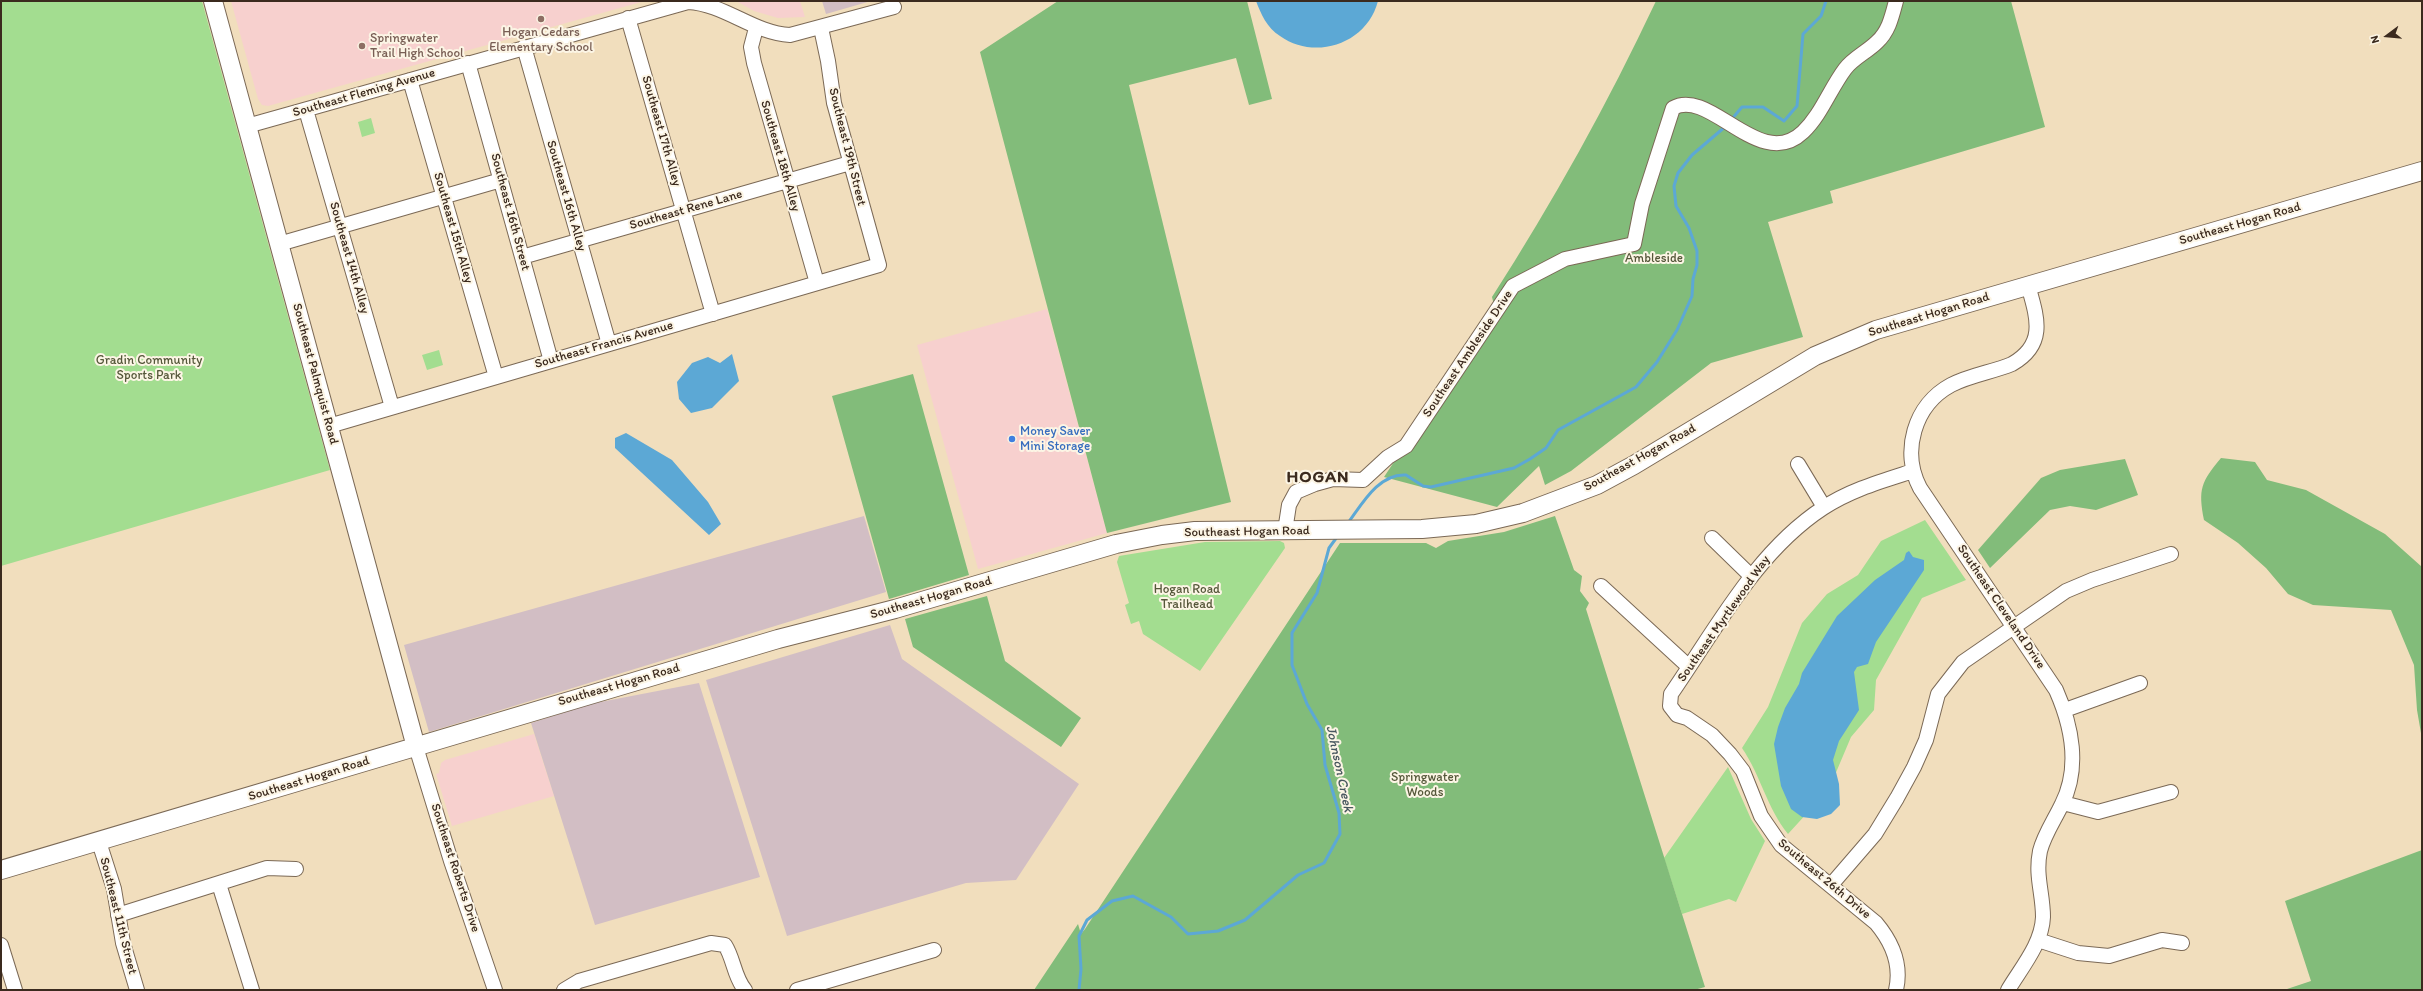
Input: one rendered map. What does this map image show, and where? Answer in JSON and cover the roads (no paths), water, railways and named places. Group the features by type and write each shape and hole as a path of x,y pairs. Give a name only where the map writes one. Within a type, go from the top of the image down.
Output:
{"main road":[{"name":"Southeast Palmquist Road","path":"213,1 416,747"},
{"name":"Southeast Hogan Road","path":"1,870 99,842 778,638 895,609 1116,544 1195,531 1354,531 1455,527 1509,517 1540,508 1581,492 1634,465 1783,374 1844,343 1903,321 2422,171"}],"street":[{"name":"Southeast Ambleside Drive","path":"1285,531 1289,505 1296,492 1332,479 1363,480 1388,457 1406,446 1513,286 1565,260 1632,246 1636,240 1637,222 1642,204 1669,116 1673,108 1683,103 1705,110 1730,126 1769,143 1783,143 1802,133 1849,64 1878,42 1890,23 1896,1"},
{"name":"Southeast Fleming Avenue","path":"247,126 677,4 700,2 723,11 756,28 777,35 790,35 821,28 894,7"},
{"name":"Southeast 17th Alley","path":"628,18 713,314"},
{"name":"Southeast 18th Alley","path":"756,28 751,44 752,56 817,283"},
{"name":"Southeast 19th Street","path":"821,28 828,61 834,103 879,265"},
{"name":"Southeast 16th Alley","path":"524,48 609,344"},
{"name":"Southeast 16th Street","path":"468,63 551,361"},
{"name":"Southeast 15th Alley","path":"410,80 496,377"},
{"name":"Southeast 14th Alley","path":"306,110 392,407"},
{"name":"Southeast Rene Lane","path":"522,257 850,163"},
{"path":"279,244 501,180"},
{"name":"Southeast Francis Avenue","path":"329,426 879,265"},
{"name":"Southeast Cleveland Drive","path":"2008,990 2038,940 2043,918 2037,868 2041,847 2063,803 2070,779 2073,755 2071,735 2065,710 2056,690 1920,488 1913,471 1911,454 1914,431 1928,403 1952,385 2012,364 2021,359 2031,348 2037,333 2038,325 2028,285"},
{"path":"1798,464 1824,507"},
{"name":"Southeast Myrtlewood Way","path":"1670,706 1671,694 1751,576 1795,529 1824,507 1856,490 1913,471"},
{"path":"1712,538 1751,576"},
{"path":"1831,885 1875,834 1900,792 1926,740 1938,694 1948,678 1963,662 2066,591 2080,584 2172,554"},
{"path":"1601,586 1689,667"},
{"path":"2065,710 2140,683"},
{"name":"Southeast 26th Drive","path":"1670,706 1677,715 1687,718 1712,735 1730,754 1743,771 1761,816 1781,846 1876,923 1888,937 1894,950 1898,967 1896,990"},
{"name":"Southeast Roberts Drive","path":"416,747 451,861 494,990"},
{"path":"2063,803 2098,812 2171,792"},
{"name":"Southeast 11th Street","path":"99,842 114,889 123,943 137,990"},
{"path":"118,915 268,868 296,869"},
{"path":"219,884 252,990"},
{"path":"2038,940 2078,953 2109,956 2162,940 2182,943"},
{"path":"564,990 579,981 711,942 725,945 731,955 740,984 745,990"},
{"path":"1,945 15,990"},
{"path":"797,990 934,950"}],"water":[{"path":"1256,1 1378,1 1372,16 1363,28 1351,38 1338,44 1323,47 1309,47 1294,43 1275,33 1262,16"},
{"path":"732,354 739,381 712,408 691,413 679,399 677,382 692,363 708,357 720,363"},
{"path":"626,433 672,460 708,502 721,524 709,535 615,448 615,438"},
{"path":"1909,551 1913,557 1924,560 1924,570 1876,642 1868,664 1857,667 1854,672 1859,710 1839,741 1833,760 1839,784 1840,805 1831,814 1817,819 1802,817 1791,809 1781,786 1774,744 1785,708 1799,684 1802,673 1837,616 1875,580 1904,560 1906,553"}],"waterway":[{"name":"Johnson Creek","path":"1731,120 1742,107 1763,107 1784,121 1797,106 1803,34 1821,16 1826,1"},
{"name":"Johnson Creek","path":"1348,523 1372,491 1379,484 1388,479 1406,475 1423,486 1431,487 1514,468 1546,448 1558,430 1636,387 1657,362 1677,330 1692,296 1693,279 1697,265 1697,251 1689,228 1676,206 1674,186 1678,173 1692,155 1726,126"},
{"name":"Johnson Creek","path":"1079,990 1081,969 1079,936 1087,920 1112,901 1133,896 1171,917 1188,934 1218,931 1245,920 1298,875 1324,863 1340,834 1339,813 1325,765 1322,730 1307,704 1292,665 1292,633 1317,593 1329,548 1337,537"}],"place":[{"name":"Hogan Cedars Elementary School","path":"541,19"},
{"name":"Springwater Trail High School","path":"362,46"},
{"name":"Money Saver Mini Storage","path":"1012,439"}],"district":[{"name":"HOGAN","path":"1318,478"}],"park label":[{"name":"Ambleside","path":"1654,259"},
{"name":"Gradin Community Sports Park","path":"149,368"},
{"name":"Hogan Road Trailhead","path":"1187,598"},
{"name":"Springwater Woods","path":"1425,786"}]}
